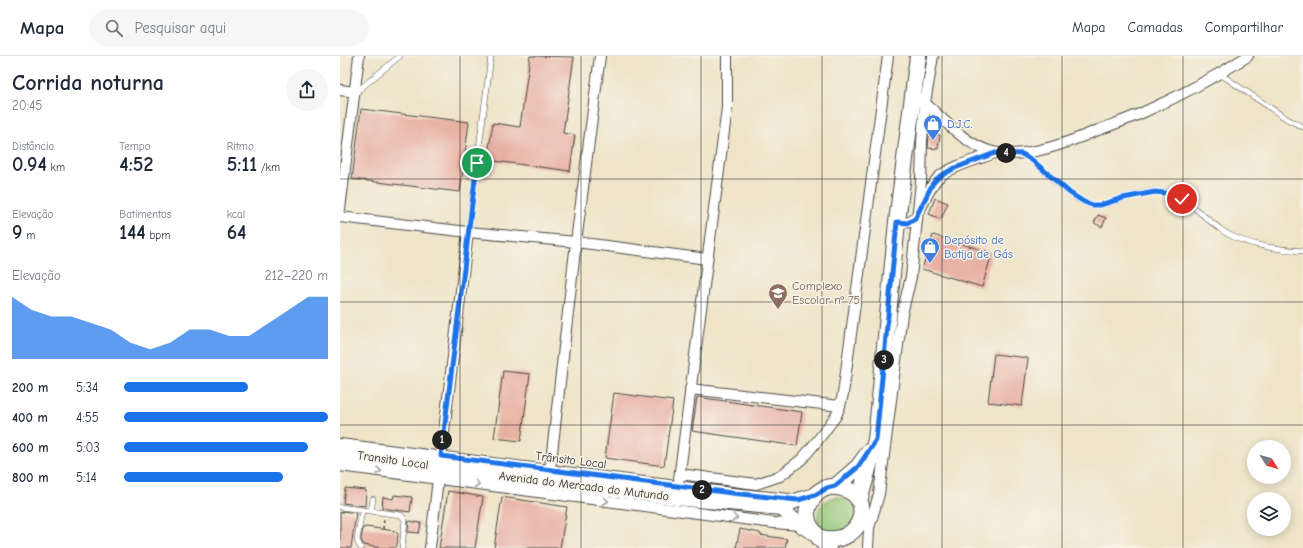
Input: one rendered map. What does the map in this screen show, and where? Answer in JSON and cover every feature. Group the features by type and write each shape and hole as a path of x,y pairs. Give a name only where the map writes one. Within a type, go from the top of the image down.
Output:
{"main road":[{"path":"859,501 876,440 897,222 919,101 918,56"},
{"path":"862,520 853,535 846,540 837,542 822,540 800,525 781,508 835,486 858,467 876,440"},
{"name":"Avenida do Mercado do Mutundo","path":"340,455 677,498 781,508"},
{"path":"835,486 844,488 853,494 859,501 862,511 862,520 858,548"},
{"path":"815,495 809,504 807,514 809,525 822,540"}],"street":[{"path":"340,208 359,56"},
{"path":"550,470 576,242 600,56"},
{"path":"678,486 727,108 727,56"},
{"path":"680,474 756,484 780,476 802,459 836,416 840,406 844,386 888,56"},
{"path":"868,548 869,528 879,494 902,314 911,278 917,215 922,182 922,142 919,101 933,56"},
{"path":"919,101 970,142 980,148 995,153 1022,154 1065,144 1144,112 1220,74 1248,56"},
{"path":"340,90 355,92"},
{"path":"897,222 908,223 915,219 933,183 940,176 955,168 995,153"},
{"path":"340,217 468,232 576,242 707,259"},
{"path":"441,456 468,232"},
{"path":"690,389 840,406"},
{"name":"Trânsito Local","path":"340,444 798,500"},
{"name":"Transito Local","path":"340,466 774,523 800,525"},
{"path":"430,548 438,479"}],"lane":[{"path":"355,92 400,56"},
{"path":"468,232 491,56"},
{"path":"1220,74 1287,120 1303,127"},
{"path":"1022,154 1032,160 1070,193 1092,205 1100,205 1123,198 1155,192 1173,194 1182,199 1220,230 1231,236 1250,243 1303,251"},
{"path":"371,511 373,499"},
{"path":"340,507 401,515 405,524 402,548"},
{"path":"361,548 357,540 362,510"}],"green space":[{"path":"836,497 849,501 854,505 856,516 851,531 823,531 820,525 818,515 821,506 830,499"}],"building":[{"path":"530,56 574,57 563,133 575,135 570,171 487,160 493,123 520,127"},
{"path":"361,109 469,122 460,192 352,179"},
{"name":"D.J.C.","path":"929,134 940,135 938,149 928,148"},
{"path":"935,198 948,203 941,219 929,214"},
{"path":"1098,215 1106,218 1102,227 1094,223"},
{"path":"933,235 992,253 982,287 922,269"},
{"path":"994,354 1028,358 1022,406 988,402"},
{"path":"503,371 530,374 521,441 494,438"},
{"path":"614,393 673,401 664,466 605,458"},
{"path":"697,397 802,412 797,446 692,431"},
{"path":"345,488 366,490 365,506 343,503"},
{"path":"448,491 483,497 475,548 439,548"},
{"path":"394,495 412,497 410,512 382,508 383,497 393,499"},
{"path":"502,497 567,507 560,548 494,548"},
{"path":"342,511 356,513 351,548 340,548 340,512 342,513"},
{"path":"409,521 421,523 419,533 408,532"},
{"path":"366,527 395,531 398,534 397,545 395,548 381,548 364,545 361,540 363,528"},
{"path":"740,529 760,533 760,535 787,539 785,548 736,548"}],"place":[{"name":"D.J.C.","path":"933,141"},
{"name":"Depósito de Botija de Gás","path":"930,264"},
{"name":"Complexo Escolar nº 75","path":"778,310"}],"route":[{"path":"477,163 441,456 798,500 815,495 827,488 835,486 858,467 876,440 897,222 908,223 915,219 933,183 940,176 955,168 995,153 1022,154 1032,160 1070,193 1092,205 1100,205 1123,198 1155,192 1173,194 1182,199"}]}
